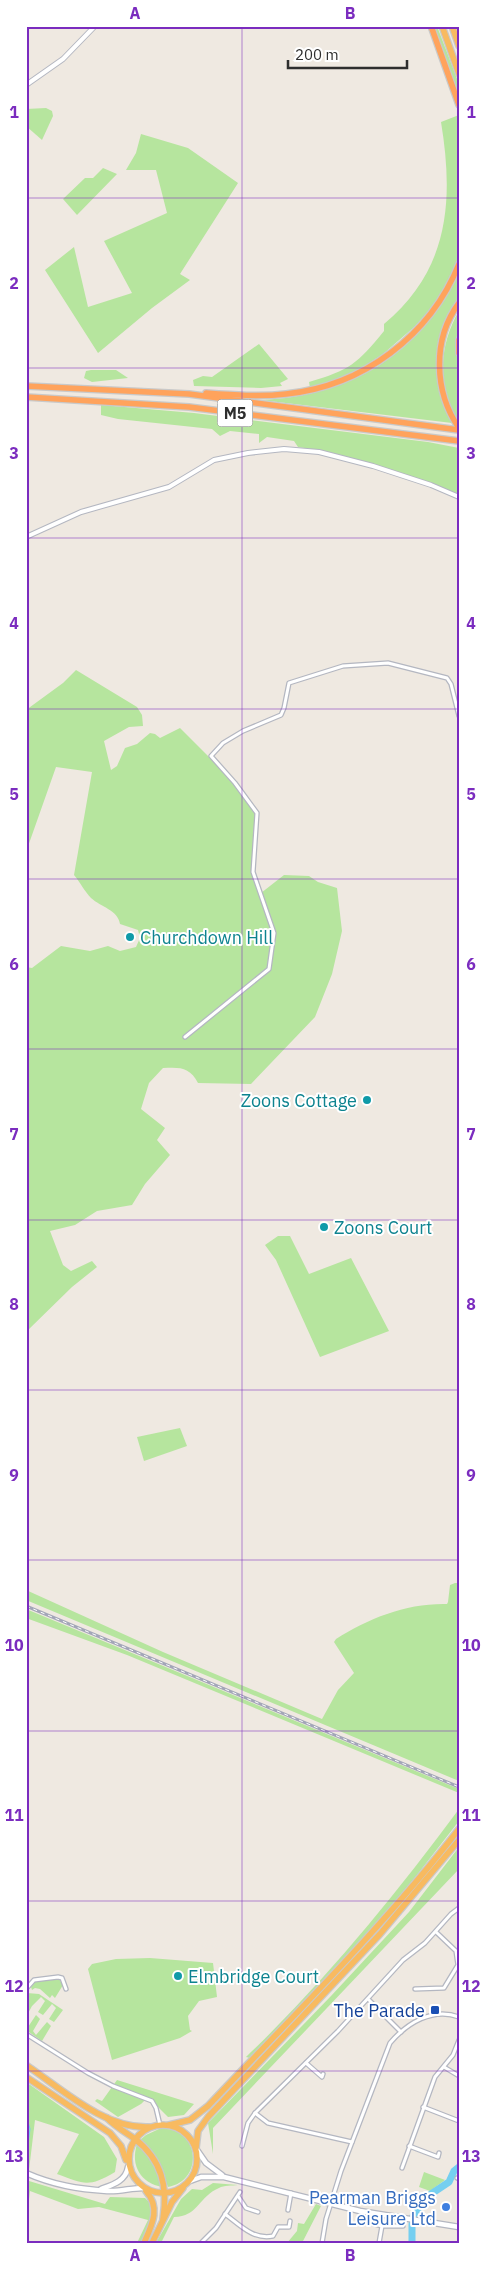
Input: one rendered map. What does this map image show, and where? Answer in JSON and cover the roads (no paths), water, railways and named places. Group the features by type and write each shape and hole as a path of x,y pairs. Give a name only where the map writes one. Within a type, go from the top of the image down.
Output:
{"highway":[{"path":"431,26 459,105"},
{"path":"443,26 459,67"},
{"path":"443,26 459,74"},
{"path":"452,26 459,40"},
{"path":"452,26 459,46"},
{"name":"M5","path":"26,386 262,396 324,387 358,374 393,352 422,324 444,295 459,264"},
{"name":"M5","path":"189,394 459,429 444,396 439,365 444,334 450,317 459,303"},
{"path":"459,340 459,353"},
{"name":"M5","path":"26,397 189,407 459,440"},
{"path":"26,2065 77,2100 127,2126 151,2127 190,2120 204,2110 373,1932 459,1829"},
{"path":"152,2243 163,2219 184,2186 190,2181 197,2163 198,2132 208,2117 380,1934 459,1840"},
{"path":"26,2077 110,2134 121,2146 134,2180 154,2202 154,2220 144,2243"},
{"path":"104,2115 116,2127 135,2139 152,2155 159,2167 165,2192 163,2219"},
{"path":"169,2125 186,2133 197,2149"},
{"path":"128,2164 130,2147 135,2139 151,2127"},
{"path":"144,2189 165,2192 184,2186"}],"main road":[{"path":"197,2149 206,2162 224,2177"},
{"path":"99,2190 120,2180 127,2172 128,2164"},
{"path":"26,2173 66,2187 108,2191 144,2189"},
{"path":"190,2181 201,2176 224,2177 292,2192 331,2204 406,2220 459,2227"}],"street":[{"path":"26,85 70,53 95,26"},
{"path":"26,537 65,518 169,487 214,460 284,449 319,452 373,466 432,485 459,497"},
{"path":"185,1037 269,968 274,933 253,872 257,813 235,783 214,762 211,756 223,743 243,731 281,715 287,688 290,683 343,666 388,663 449,680 459,716"},
{"path":"242,2146 242,2140 248,2123 255,2113 368,2000 403,1960 426,1944 459,1908"},
{"path":"415,1989 441,1990 449,1982 458,1965 458,1956 452,1945 436,1932"},
{"path":"26,1989 34,1980 58,1977 62,1978 66,1989"},
{"path":"444,1980 449,1982"},
{"path":"420,1995 421,1989"},
{"path":"368,2000 401,2032"},
{"path":"322,2243 331,2204 386,2051 401,2032 429,2015 446,2014 459,2017"},
{"path":"26,2034 113,2086 152,2102 156,2108 160,2125"},
{"path":"402,2168 435,2077 453,2056 459,2040"},
{"path":"306,2063 322,2078"},
{"path":"444,2066 459,2076"},
{"path":"431,2074 435,2077"},
{"path":"423,2107 459,2121"},
{"path":"255,2113 268,2122 352,2142"},
{"path":"409,2146 438,2157"},
{"path":"290,2208 292,2192"},
{"path":"203,2242 216,2228 239,2194 246,2208 258,2212"},
{"path":"225,2214 250,2233 265,2236 273,2236 278,2226 289,2227 290,2222"},
{"path":"362,2222 382,2226 403,2226"},
{"path":"379,2243 382,2226"},
{"path":"264,2243 265,2236"}],"waterway":[{"path":"26,2115 30,2129 26,2160"},
{"path":"413,2216 428,2196 449,2182 454,2171 459,2167"},
{"path":"412,2224 412,2243"}],"railway":[{"path":"26,1606 459,1787"}],"place":[{"name":"Churchdown Hill","path":"130,937"},
{"name":"Zoons Cottage","path":"367,1100"},
{"name":"Zoons Court","path":"324,1227"},
{"name":"Elmbridge Court","path":"178,1976"},
{"name":"The Parade","path":"435,2010"},
{"name":"Pearman Briggs Leisure Ltd","path":"446,2207"}]}
